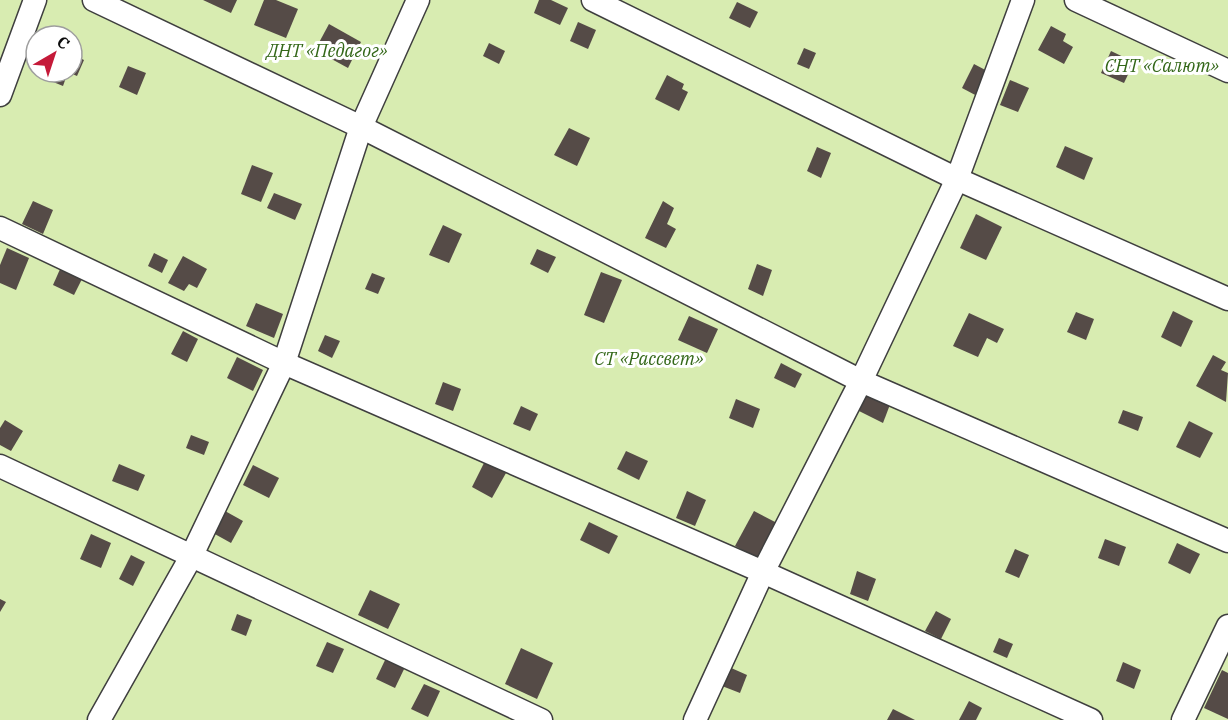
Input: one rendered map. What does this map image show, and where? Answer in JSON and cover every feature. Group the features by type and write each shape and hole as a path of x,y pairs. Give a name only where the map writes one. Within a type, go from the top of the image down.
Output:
{"lane":[{"path":"0,95 35,0"},
{"path":"94,0 361,127 861,381 1228,541"},
{"path":"99,720 191,557 284,363 361,127 418,0"},
{"path":"593,0 957,179 1228,299"},
{"path":"695,720 763,572 861,381 957,179 1023,0"},
{"path":"1076,0 1228,71"},
{"path":"0,228 284,363 763,572 1091,720"},
{"path":"0,466 541,720"},
{"path":"1184,720 1228,626"}],"green space":[{"name":"СТ «Рассвет»","path":"0,0 1228,0 1228,720 0,720"}],"building":[{"path":"203,0 237,0 231,13"},
{"path":"264,0 276,0 298,9 286,38 254,25"},
{"path":"539,0 551,0 568,8 560,25 534,13"},
{"path":"737,2 758,12 750,28 729,18"},
{"path":"578,22 596,30 588,49 570,41"},
{"path":"329,24 361,42 348,68 315,50"},
{"path":"1051,26 1066,34 1063,41 1073,47 1064,64 1038,50"},
{"path":"489,43 505,51 499,64 483,56"},
{"path":"804,48 816,53 809,69 797,64"},
{"path":"1111,51 1134,62 1124,83 1101,73"},
{"path":"974,64 991,73 979,97 962,88"},
{"path":"128,66 146,73 137,95 119,87"},
{"path":"667,75 684,84 682,89 688,92 679,111 655,99"},
{"path":"1010,80 1029,88 1018,112 1000,105"},
{"path":"569,128 590,138 577,166 554,155"},
{"path":"1065,146 1093,158 1084,180 1056,167"},
{"path":"817,147 831,153 821,178 807,171"},
{"path":"252,165 273,173 261,202 241,194"},
{"path":"274,193 302,204 295,220 267,208"},
{"path":"33,201 53,210 43,234 22,224"},
{"path":"663,201 674,208 667,224 676,229 666,248 645,238"},
{"path":"976,214 1002,227 986,260 960,248"},
{"path":"443,225 462,234 449,263 429,255"},
{"path":"7,248 29,258 16,290 0,283 0,265"},
{"path":"537,249 556,257 548,273 530,264"},
{"path":"154,253 168,260 162,273 148,266"},
{"path":"183,256 207,269 197,288 189,284 184,291 168,283"},
{"path":"757,264 772,270 763,296 748,289"},
{"path":"61,267 83,277 74,295 53,285"},
{"path":"601,272 622,280 604,323 584,315"},
{"path":"372,273 385,278 378,294 365,289"},
{"path":"256,303 283,314 274,338 246,326"},
{"path":"1173,311 1193,321 1181,347 1161,337"},
{"path":"1076,312 1094,319 1086,340 1067,332"},
{"path":"969,313 1004,329 997,343 987,338 978,357 953,346"},
{"path":"689,316 718,329 707,353 678,340"},
{"path":"183,331 198,339 187,362 171,354"},
{"path":"325,335 340,341 332,358 318,351"},
{"path":"1213,355 1226,362 1221,370 1228,373 1226,402 1196,386"},
{"path":"237,357 263,370 253,391 227,378"},
{"path":"781,363 802,374 795,388 774,378"},
{"path":"443,382 461,389 453,411 435,404"},
{"path":"866,393 891,402 883,423 859,411"},
{"path":"736,399 760,409 753,428 729,418"},
{"path":"521,406 538,414 530,431 513,424"},
{"path":"1123,410 1143,417 1138,431 1118,423"},
{"path":"5,420 23,431 11,451 0,445 0,428"},
{"path":"1189,421 1213,433 1200,458 1176,447"},
{"path":"191,435 209,442 204,455 186,448"},
{"path":"626,451 648,461 639,480 617,469"},
{"path":"485,461 506,473 492,498 472,487"},
{"path":"119,464 145,475 138,491 112,481"},
{"path":"253,465 279,478 269,498 243,485"},
{"path":"687,491 706,500 695,526 676,518"},
{"path":"225,511 243,521 231,543 213,533"},
{"path":"754,511 777,523 759,559 735,546"},
{"path":"589,522 618,536 609,554 580,540"},
{"path":"91,534 111,543 101,568 80,559"},
{"path":"1105,539 1126,547 1119,566 1098,558"},
{"path":"1177,543 1200,554 1190,574 1168,563"},
{"path":"1015,549 1029,555 1019,578 1005,572"},
{"path":"131,555 145,562 133,586 119,579"},
{"path":"857,571 876,579 868,601 850,594"},
{"path":"370,590 400,604 388,629 358,615"},
{"path":"0,599 6,602 0,612"},
{"path":"936,611 951,619 941,639 925,631"},
{"path":"237,614 252,620 246,636 231,630"},
{"path":"999,638 1013,644 1007,658 993,652"},
{"path":"327,642 344,649 333,673 316,666"},
{"path":"521,648 553,663 537,699 505,684"},
{"path":"387,656 406,665 395,688 376,679"},
{"path":"1123,662 1141,670 1134,689 1116,681"},
{"path":"729,667 747,675 740,693 722,686"},
{"path":"1222,670 1228,673 1228,719 1204,708"},
{"path":"424,684 440,691 428,717 411,709"},
{"path":"969,701 982,708 976,720 959,720"},
{"path":"893,709 915,720 887,720"}],"park label":[{"name":"ДНТ «Педагог»","path":"327,51"},
{"name":"СНТ «Салют»","path":"1162,66"}]}
